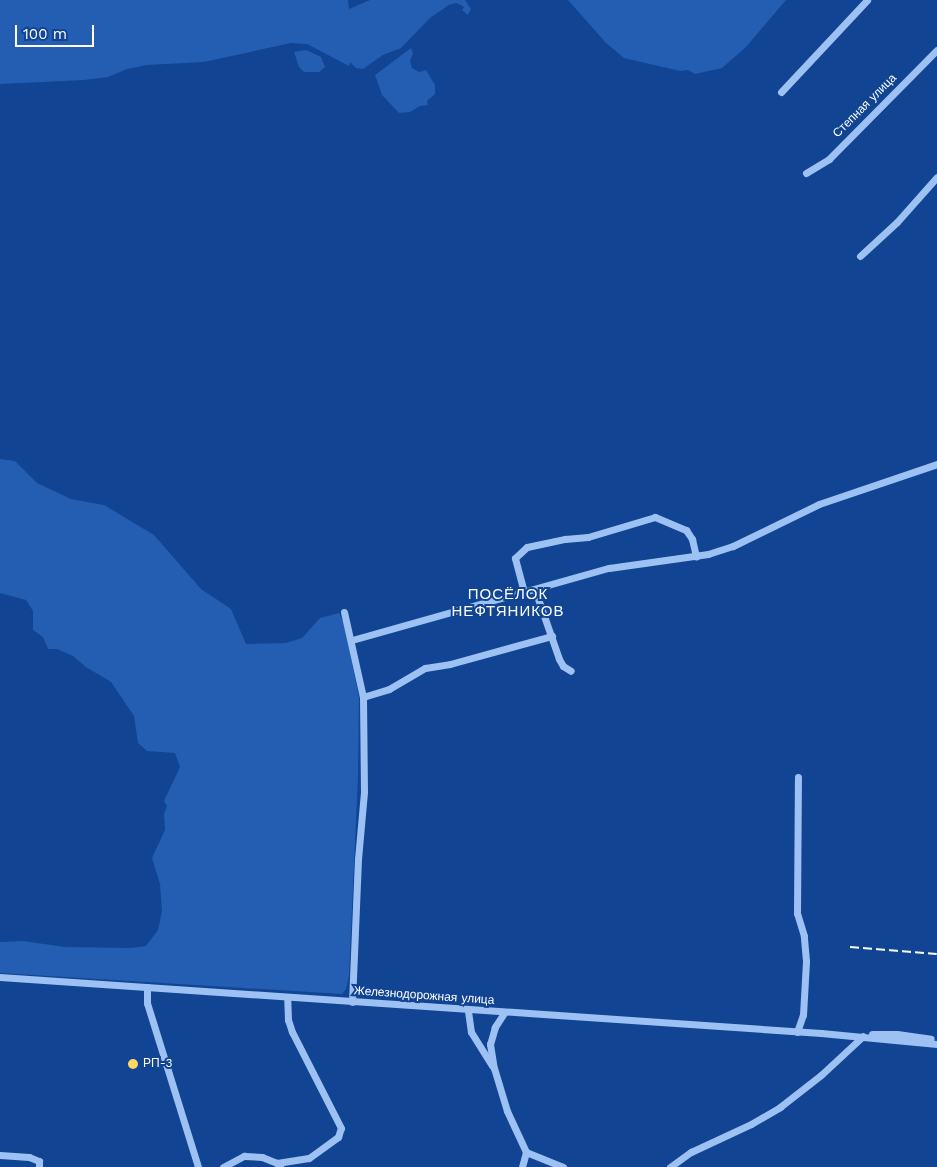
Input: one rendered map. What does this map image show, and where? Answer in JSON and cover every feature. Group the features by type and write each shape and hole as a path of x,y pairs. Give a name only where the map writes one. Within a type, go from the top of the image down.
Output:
{"street":[{"path":"781,92 867,0"},
{"name":"Степная улица","path":"806,173 829,159 937,50"},
{"path":"860,256 897,222 937,177"},
{"path":"352,640 609,568 696,557 733,546 819,504 937,464"},
{"path":"524,592 515,558 527,547 588,537 655,517 686,530 692,539 696,557"},
{"path":"535,590 559,659 570,671"},
{"path":"344,612 352,640 363,696 364,792 358,859 352,1002"},
{"path":"363,696 389,689 418,670 450,664 552,636"},
{"path":"797,1032 803,1016 806,961 804,936 797,913 798,777"},
{"name":"Железнодорожная улица","path":"0,978 864,1036 937,1044"},
{"path":"147,987 147,1003 198,1167"},
{"path":"223,1167 244,1156 262,1157 279,1165 294,1162 309,1158 338,1137 341,1128 292,1032 288,1020 287,997"},
{"path":"468,1010 471,1032 494,1068"},
{"path":"504,1013 495,1027 490,1044 494,1068 507,1111 526,1152 522,1167"},
{"name":"Железнодорожная улица","path":"864,1036 897,1034 937,1040"},
{"path":"670,1167 692,1152 751,1124 780,1106 821,1075 864,1036"},
{"path":"481,1049 490,1044"},
{"path":"526,1152 564,1167"},
{"path":"0,1155 29,1156 39,1161 39,1167"}],"shaded area":[{"path":"0,0 348,0 349,9 370,0 465,0 471,9 468,15 462,10 464,7 461,5 456,3 449,5 430,18 401,48 383,55 363,69 356,68 350,62 349,66 307,44 291,43 204,62 147,65 127,69 108,77 0,84"},
{"path":"568,0 786,0 746,47 722,68 695,74 688,70 680,71 624,58 606,43"},
{"path":"411,48 413,53 410,61 412,68 419,72 426,70 435,85 435,94 427,101 428,105 420,106 410,112 399,113 382,95 375,75"},
{"path":"306,50 321,57 325,67 319,72 304,72 299,67 294,52"},
{"path":"0,459 15,461 37,483 71,499 104,505 154,535 201,589 231,609 246,644 286,643 302,638 320,618 339,613 344,623 359,698 358,777 349,976 346,989 342,994 0,973 0,942 23,941 65,947 131,948 146,946 158,930 162,911 160,884 152,858 165,830 164,814 167,806 164,801 180,767 175,753 147,751 138,743 134,716 111,682 86,667 73,656 57,649 48,649 43,637 33,630 33,611 26,600 0,593"}],"railway":[{"path":"850,947 937,954"}],"place":[{"name":"РП-3","path":"133,1064"}],"district":[{"name":"ПОСЁЛОК НЕФТЯНИКОВ","path":"508,602"}]}
